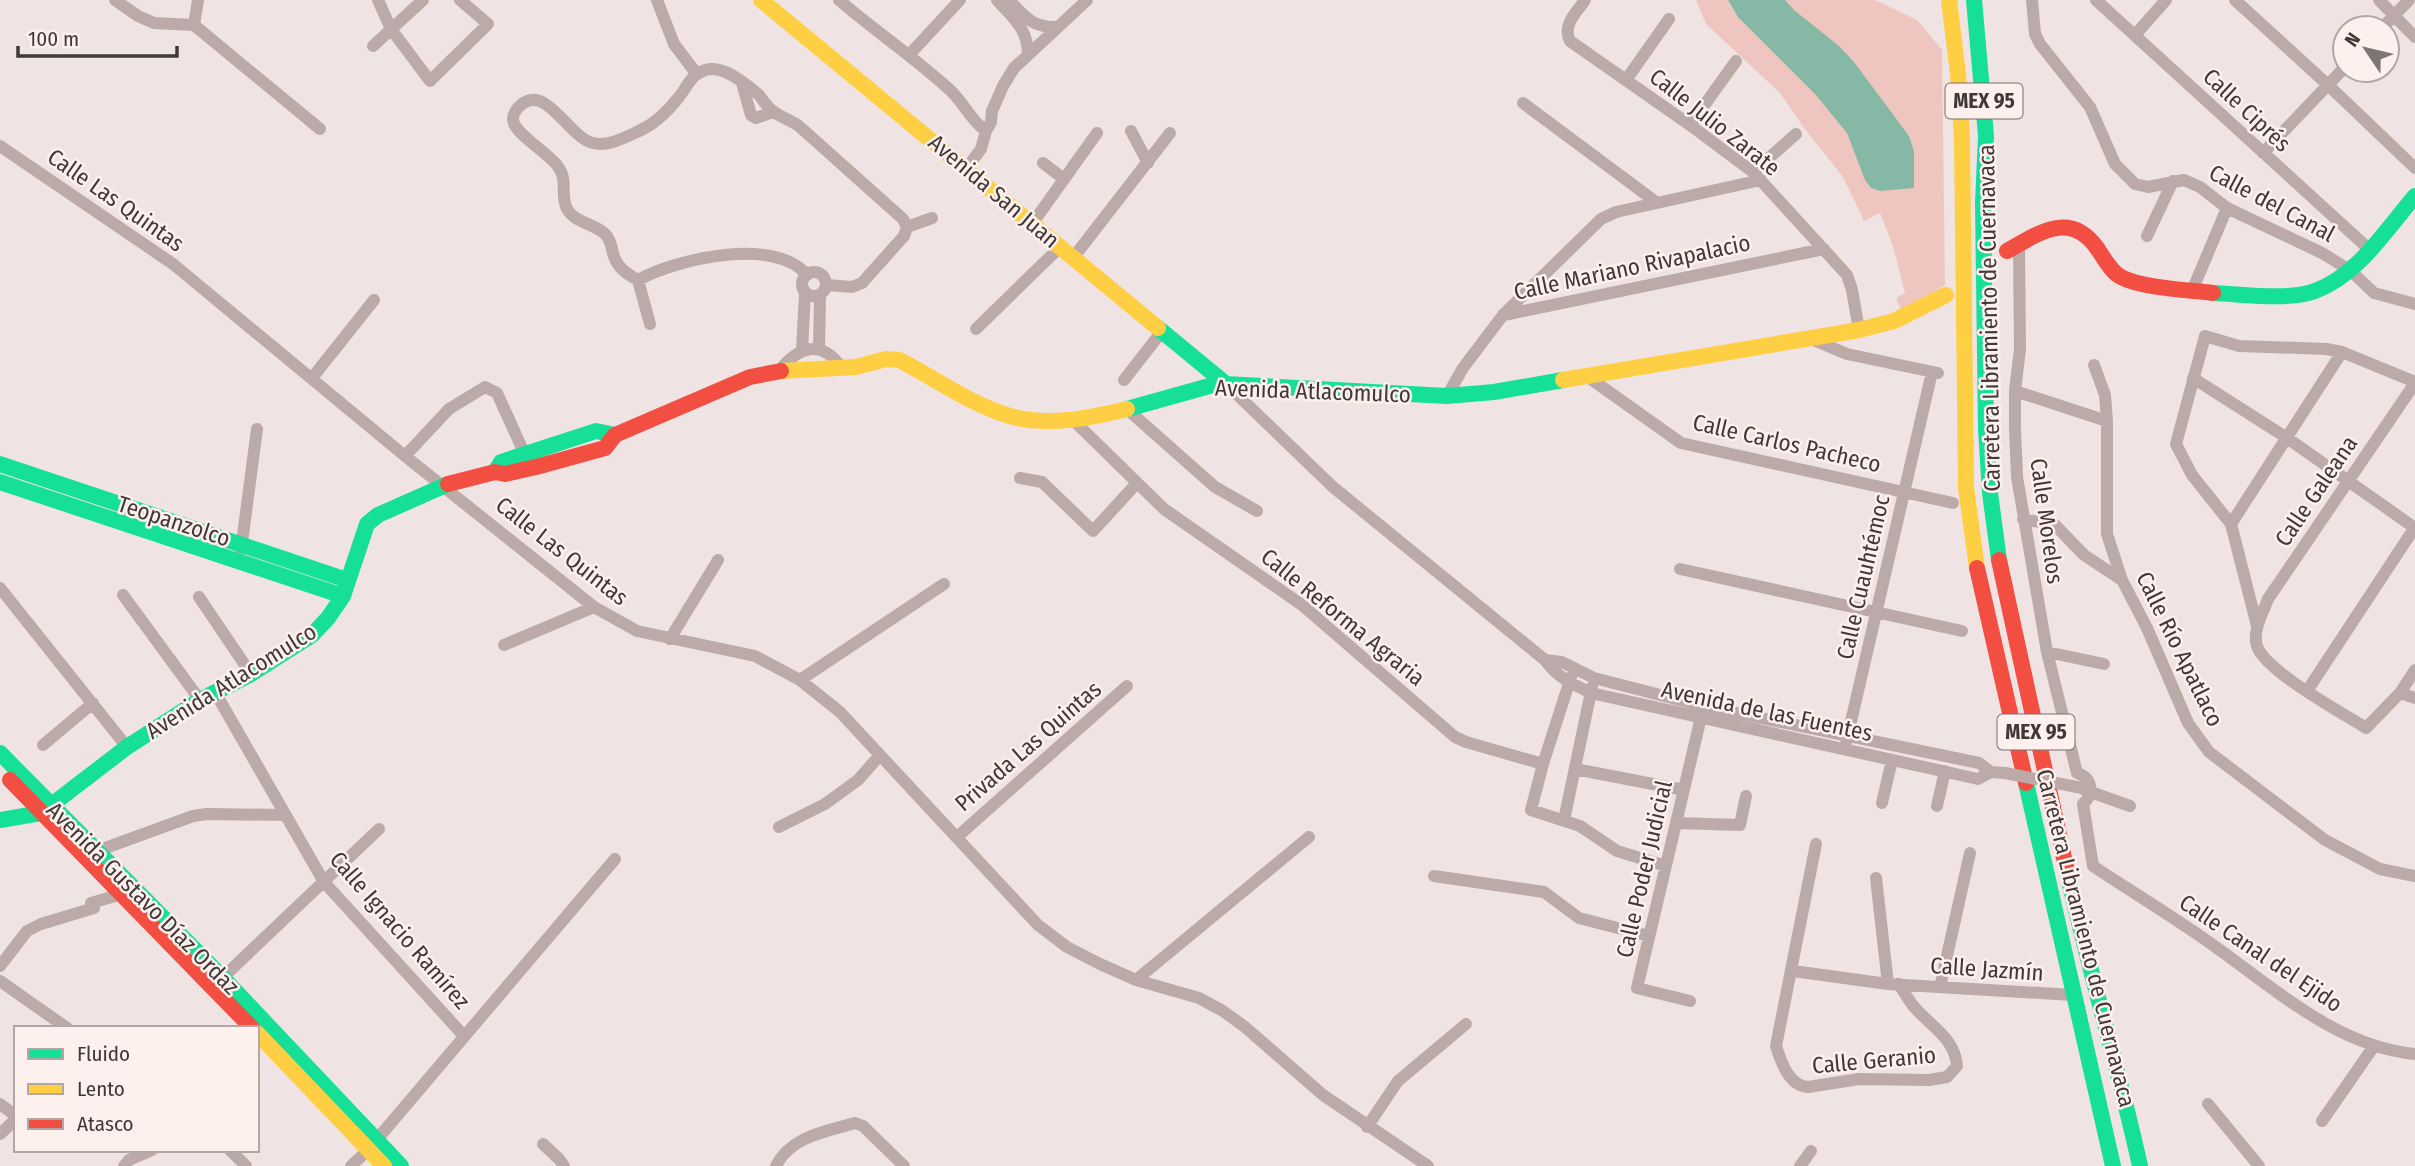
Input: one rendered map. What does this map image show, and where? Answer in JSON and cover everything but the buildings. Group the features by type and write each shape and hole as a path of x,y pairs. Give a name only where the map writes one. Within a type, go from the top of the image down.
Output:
{"main road":[{"name":"Avenida San Juan","path":"761,0 1226,384"},
{"name":"Carretera Libramiento de Cuernavaca","path":"1949,0 1962,138 1966,488 1973,540 1991,633 2113,1166"},
{"name":"Carretera Libramiento de Cuernavaca","path":"1974,0 1986,136 1983,203 1986,429 1990,493 1999,558 2079,925 2121,1081 2140,1166"},
{"path":"2013,248 2040,232 2061,226 2090,238 2116,275 2130,282 2192,290 2287,295 2314,291 2351,271 2415,196"},
{"name":"Avenida Atlacomulco","path":"0,820 46,809 127,747 312,635 343,596 362,534 378,515 444,485 495,472 505,474 524,462 596,430 615,435 750,377 779,371 842,368 886,359 899,360 985,406 1011,417 1037,421 1128,410 1213,385 1226,384 1447,396 1494,392 1588,377 1859,330 1894,321 1946,295"},
{"name":"Teopanzolco","path":"0,464 347,580"},
{"path":"31,493 36,476"},
{"name":"Teopanzolco","path":"0,482 343,596"},
{"name":"Avenida Gustavo Díaz Ordaz","path":"0,752 46,809 218,982 372,1145 384,1166"},
{"name":"Avenida Gustavo Díaz Ordaz","path":"0,770 97,851 128,890"},
{"name":"Avenida Gustavo Díaz Ordaz","path":"218,982 251,1026"},
{"name":"Avenida Gustavo Díaz Ordaz","path":"259,1035 372,1145 401,1166"}],"street":[{"path":"115,0 154,23 194,25 320,129"},
{"path":"194,25 198,0"},
{"path":"378,0 391,29 430,81 488,24 460,0"},
{"path":"373,46 423,0"},
{"path":"657,0 674,44 696,74"},
{"path":"909,55 960,0"},
{"path":"997,0 1021,26 1028,39 1028,55"},
{"path":"1009,0 1041,28 1057,27"},
{"path":"967,168 981,149 992,111 1014,68 1087,0"},
{"name":"Calle Julio Zarate","path":"1585,0 1567,27 1570,41 1690,125 1757,176 1847,275 1853,290 1859,330"},
{"name":"Calle del Canal","path":"2032,0 2035,34 2039,44 2090,107 2115,164 2135,184 2148,187 2184,180 2200,187 2227,208 2322,253 2351,271 2374,293 2415,304"},
{"name":"Calle Ciprés","path":"2096,0 2370,250"},
{"path":"2135,34 2166,0"},
{"path":"2235,0 2415,168"},
{"path":"2379,0 2395,14 2409,0"},
{"path":"842,1 951,91 971,113 975,124 986,131"},
{"path":"1626,80 1669,19"},
{"path":"2401,21 2415,37"},
{"path":"1690,125 1736,61"},
{"path":"650,324 638,280 621,269 612,243 605,234 569,212 564,202 564,181 560,169 541,148 522,135 513,119 522,104 535,99 546,103 579,136 593,143 620,140 643,129 662,116 696,74 709,69 722,70 757,93 773,112 800,128 903,219 907,227 904,236 862,284 823,290 810,296 805,293"},
{"path":"2263,153 2331,82"},
{"path":"742,83 751,115 756,118 773,112"},
{"path":"1522,103 1656,202"},
{"path":"971,113 992,111"},
{"path":"1131,131 1148,163"},
{"path":"1032,224 1097,133"},
{"path":"1073,258 1170,133"},
{"path":"1503,315 1601,219 1616,212 1757,176 1796,134"},
{"name":"Calle Las Quintas","path":"0,146 173,264 405,456 594,607 637,631 755,656 800,680 840,712 1038,925 1067,947 1136,980"},
{"path":"1043,163 1064,179"},
{"path":"2147,236 2172,181"},
{"path":"2192,290 2227,208"},
{"path":"907,227 932,218"},
{"path":"976,329 1060,247"},
{"name":"Calle Morelos","path":"2013,248 2020,349 2015,391 2017,477 2047,652 2077,773 2084,775 2089,781 2086,790"},
{"name":"Calle Mariano Rivapalacio","path":"1447,396 1469,359 1503,315 1824,249"},
{"path":"638,280 675,264 741,254 784,258 794,262 807,275"},
{"path":"802,350 805,293 802,284 807,275 817,272 821,274 823,290 819,349"},
{"path":"312,378 374,300"},
{"path":"1124,380 1163,330"},
{"path":"2415,382 2342,352 2239,346 2205,336 2176,444 2192,475 2231,524 2257,626 2256,643 2263,659 2366,728 2400,693 2415,670"},
{"name":"Calle Cuauhtémoc","path":"1811,339 1847,354 1935,372 1904,491 1846,744"},
{"path":"779,371 793,354 802,350 819,349 828,353 842,368"},
{"path":"2231,524 2342,352"},
{"name":"Calle Río Apatlaco","path":"2094,365 2105,395 2108,421 2107,534 2122,580 2147,628 2188,723 2209,752 2325,840 2380,869 2415,876"},
{"name":"Calle Carlos Pacheco","path":"1588,377 1681,443 1953,502"},
{"path":"2193,378 2287,438 2415,528 2307,691"},
{"name":"Calle Galeana","path":"2257,626 2269,599 2415,382"},
{"name":"Avenida de las Fuentes","path":"1226,384 1333,487 1545,660 1555,673 1568,683 1591,693 1702,712 1846,744 1979,763 1991,772"},
{"path":"405,456 449,409 485,387 497,393 524,462"},
{"path":"2015,391 2108,421"},
{"path":"1128,410 1215,487 1257,511"},
{"name":"Calle Reforma Agraria","path":"1071,418 1164,509 1302,605 1455,737 1543,764"},
{"path":"240,560 257,429"},
{"path":"1020,478 1042,482 1093,531 1137,482"},
{"path":"2023,519 2050,522 2084,555 2122,580"},
{"path":"670,639 718,560"},
{"path":"1680,569 1877,610 1962,631"},
{"path":"800,680 944,584"},
{"path":"0,588 127,747"},
{"name":"Calle Ignacio Ramírez","path":"123,595 208,696 285,815 324,882 464,1036"},
{"path":"199,597 251,674"},
{"path":"504,645 594,607"},
{"path":"2047,652 2104,664"},
{"name":"Avenida de las Fuentes","path":"1545,660 1562,662 1594,678 1702,712"},
{"path":"1576,671 1568,683 1531,810 1564,820 1598,836 1617,851 1666,866"},
{"path":"1564,820 1594,678"},
{"name":"Privada Las Quintas","path":"957,837 1127,686"},
{"path":"2400,693 2415,698"},
{"path":"43,745 93,704"},
{"name":"Calle Poder Judicial","path":"1690,1001 1637,988 1702,712"},
{"name":"Avenida de las Fuentes","path":"1846,744 1892,760 1978,779 1991,772 2005,773 2086,790 2130,806"},
{"path":"779,827 825,804 858,779 880,755"},
{"path":"1882,803 1892,760"},
{"path":"1575,769 1684,790"},
{"path":"1937,806 1945,771"},
{"name":"Calle Canal del Ejido","path":"2086,790 2089,798 2083,804 2093,866 2210,943 2260,982 2332,1028 2374,1046 2415,1054"},
{"path":"1676,823 1740,825 1746,796"},
{"path":"97,851 193,816 285,815"},
{"path":"218,982 379,829"},
{"path":"1136,980 1309,837"},
{"path":"1793,971 1816,844"},
{"path":"1915,1008 1936,987 1970,853"},
{"path":"351,1166 372,1145 615,859"},
{"path":"1434,876 1544,892 1579,918 1649,936"},
{"path":"1876,878 1893,984"},
{"path":"0,966 27,931 94,908 91,903 128,890"},
{"name":"Calle Jazmín","path":"1793,971 1893,984 2073,995"},
{"name":"Calle Geranio","path":"1793,971 1776,1046 1781,1062 1800,1087 1859,1079 1929,1080 1947,1077 1957,1066 1954,1048 1948,1040 1893,984"},
{"path":"1136,980 1199,998 1223,1011 1323,1095 1428,1166"},
{"path":"0,981 64,1026"},
{"path":"1367,1127 1398,1081 1466,1024"},
{"path":"2322,1121 2374,1046"},
{"path":"0,1104 14,1115"},
{"path":"2208,1104 2259,1166"},
{"path":"0,1134 14,1119"},
{"path":"776,1166 785,1150 796,1141 855,1123 863,1126 904,1166"},
{"path":"543,1144 564,1166"},
{"path":"1800,1166 1811,1151"},
{"path":"124,1166 129,1160 147,1152"},
{"path":"232,1152 246,1166"}],"shaded area":[{"path":"1696,0 1875,0 1917,20 1942,50 1945,285 1902,312 1896,298 1905,293 1893,246 1880,213 1864,221 1843,177 1780,93 1706,24"},
{"path":"1728,0 1785,0 1839,46 1909,136 1914,151 1914,188 1880,191 1871,188 1865,180 1847,133 1815,94 1738,17"}],"traffic: fast":[{"path":"1974,0 1986,136 1983,203 1986,429 1990,493 1999,560"},
{"path":"2213,293 2291,296 2315,291 2330,284 2358,263 2415,196"},
{"path":"1158,328 1226,384"},
{"path":"1127,409 1213,385 1226,384 1447,396 1494,392 1563,380"},
{"path":"495,472 501,462 596,431 615,435"},
{"path":"0,464 347,580"},
{"path":"0,482 343,596"},
{"path":"0,820 41,813 127,747 200,700 251,674 312,635 343,596 367,524 378,515 448,484"},
{"path":"0,753 223,978 401,1166"},
{"path":"2026,783 2113,1166"},
{"path":"2066,867 2140,1166"}],"traffic: slow":[{"path":"761,0 1158,328"},
{"path":"1949,0 1962,138 1966,488 1977,568"},
{"path":"1563,380 1859,330 1894,321 1946,295"},
{"path":"781,371 856,367 886,359 899,360 953,391 1010,416 1054,421 1127,409"},
{"path":"259,1035 384,1166"}],"traffic: jam":[{"path":"2007,251 2042,232 2065,228 2076,230 2087,236 2121,277 2153,286 2213,293"},
{"path":"448,484 495,472 505,474 536,467 605,448 615,435 750,377 781,371"},
{"path":"1999,560 2066,867"},
{"path":"1977,568 2026,783"},
{"path":"10,780 250,1026"}]}
